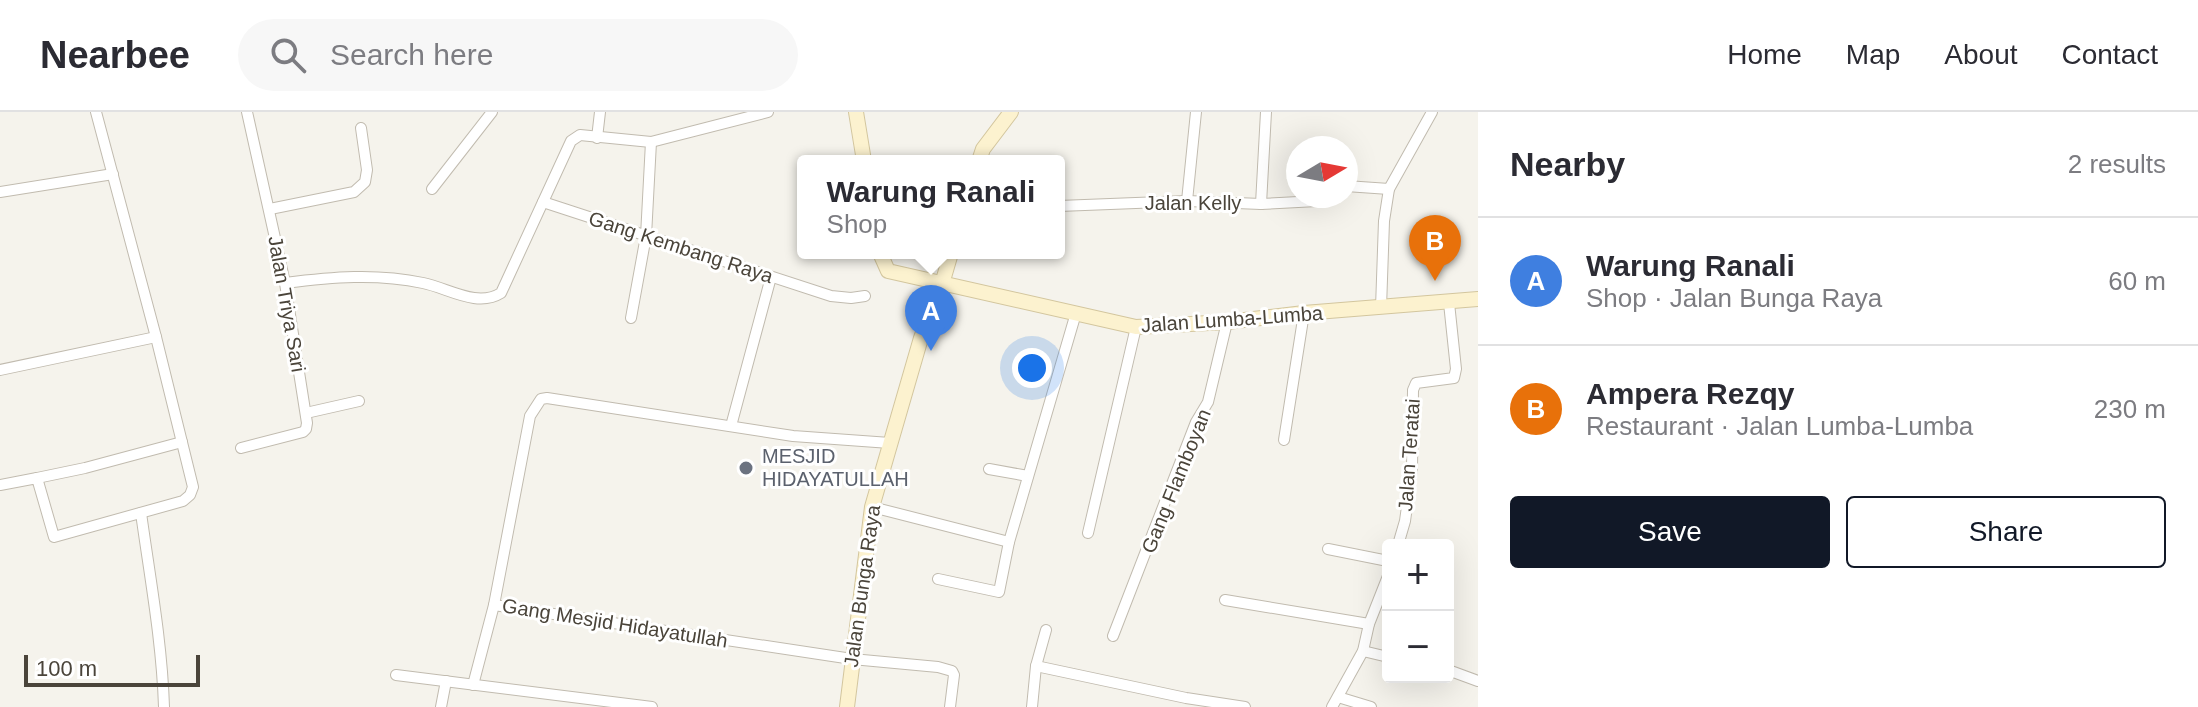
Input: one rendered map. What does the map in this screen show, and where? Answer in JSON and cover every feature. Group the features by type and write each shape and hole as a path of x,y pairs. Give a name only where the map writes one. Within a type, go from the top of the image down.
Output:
{"street":[{"path":"37,478 54,537 183,501 193,487 96,112"},
{"name":"Jalan Triya Sari","path":"247,112 285,283 306,413"},
{"path":"432,189 492,112"},
{"path":"597,138 600,112"},
{"path":"285,283 378,276 424,283 480,300 491,299 501,293 571,141 580,135 651,142 768,112"},
{"path":"856,112 863,155"},
{"path":"981,155 1011,112"},
{"path":"1187,201 1196,112"},
{"path":"1261,204 1266,112"},
{"path":"1381,308 1384,221 1389,189 1432,112"},
{"path":"270,209 354,192 365,182 367,170 361,128"},
{"path":"631,318 646,236 651,142"},
{"path":"0,192 113,174"},
{"path":"1358,187 1389,189"},
{"name":"Jalan Kelly","path":"1065,206 1187,201 1286,203"},
{"name":"Gang Kembang Raya","path":"543,202 831,296 865,296"},
{"name":"Jalan Lumba-Lumba","path":"883,259 888,271 1136,327 1227,322 1478,299"},
{"name":"Jalan Bunga Raya","path":"847,707 872,507 921,338 949,259"},
{"path":"731,426 771,277"},
{"name":"Jalan Teratai","path":"1400,539 1412,470 1413,390 1416,383 1454,378 1456,369 1449,303"},
{"path":"938,579 999,592 1009,542 1076,313"},
{"path":"1284,440 1304,313"},
{"name":"Gang Flamboyan","path":"1113,636 1196,422 1208,402 1227,322"},
{"path":"1088,533 1136,327"},
{"path":"0,370 156,337"},
{"name":"Gang Mesjid Hidayatullah","path":"890,443 793,436 541,399 530,416 494,605 952,671 950,707"},
{"path":"241,448 303,432 306,429 306,413 359,401"},
{"path":"0,485 85,468 182,442"},
{"path":"989,469 1028,476"},
{"path":"872,507 1009,542"},
{"path":"141,513 158,628 164,707"},
{"path":"1328,549 1382,560"},
{"path":"1371,707 1335,702 1363,651 1369,624 1382,591"},
{"path":"1225,600 1369,624"},
{"path":"473,685 494,605"},
{"path":"1032,707 1036,666 1046,630"},
{"path":"1363,651 1382,656"},
{"path":"1036,666 1186,698 1245,707"},
{"path":"1454,672 1478,681"},
{"path":"396,675 652,707"},
{"path":"441,707 446,681"}],"place":[{"name":"Ampera Rezqy","path":"1435,281"},
{"name":"Warung Ranali","path":"931,351"},
{"name":"MESJID HIDAYATULLAH","path":"746,468"}]}
